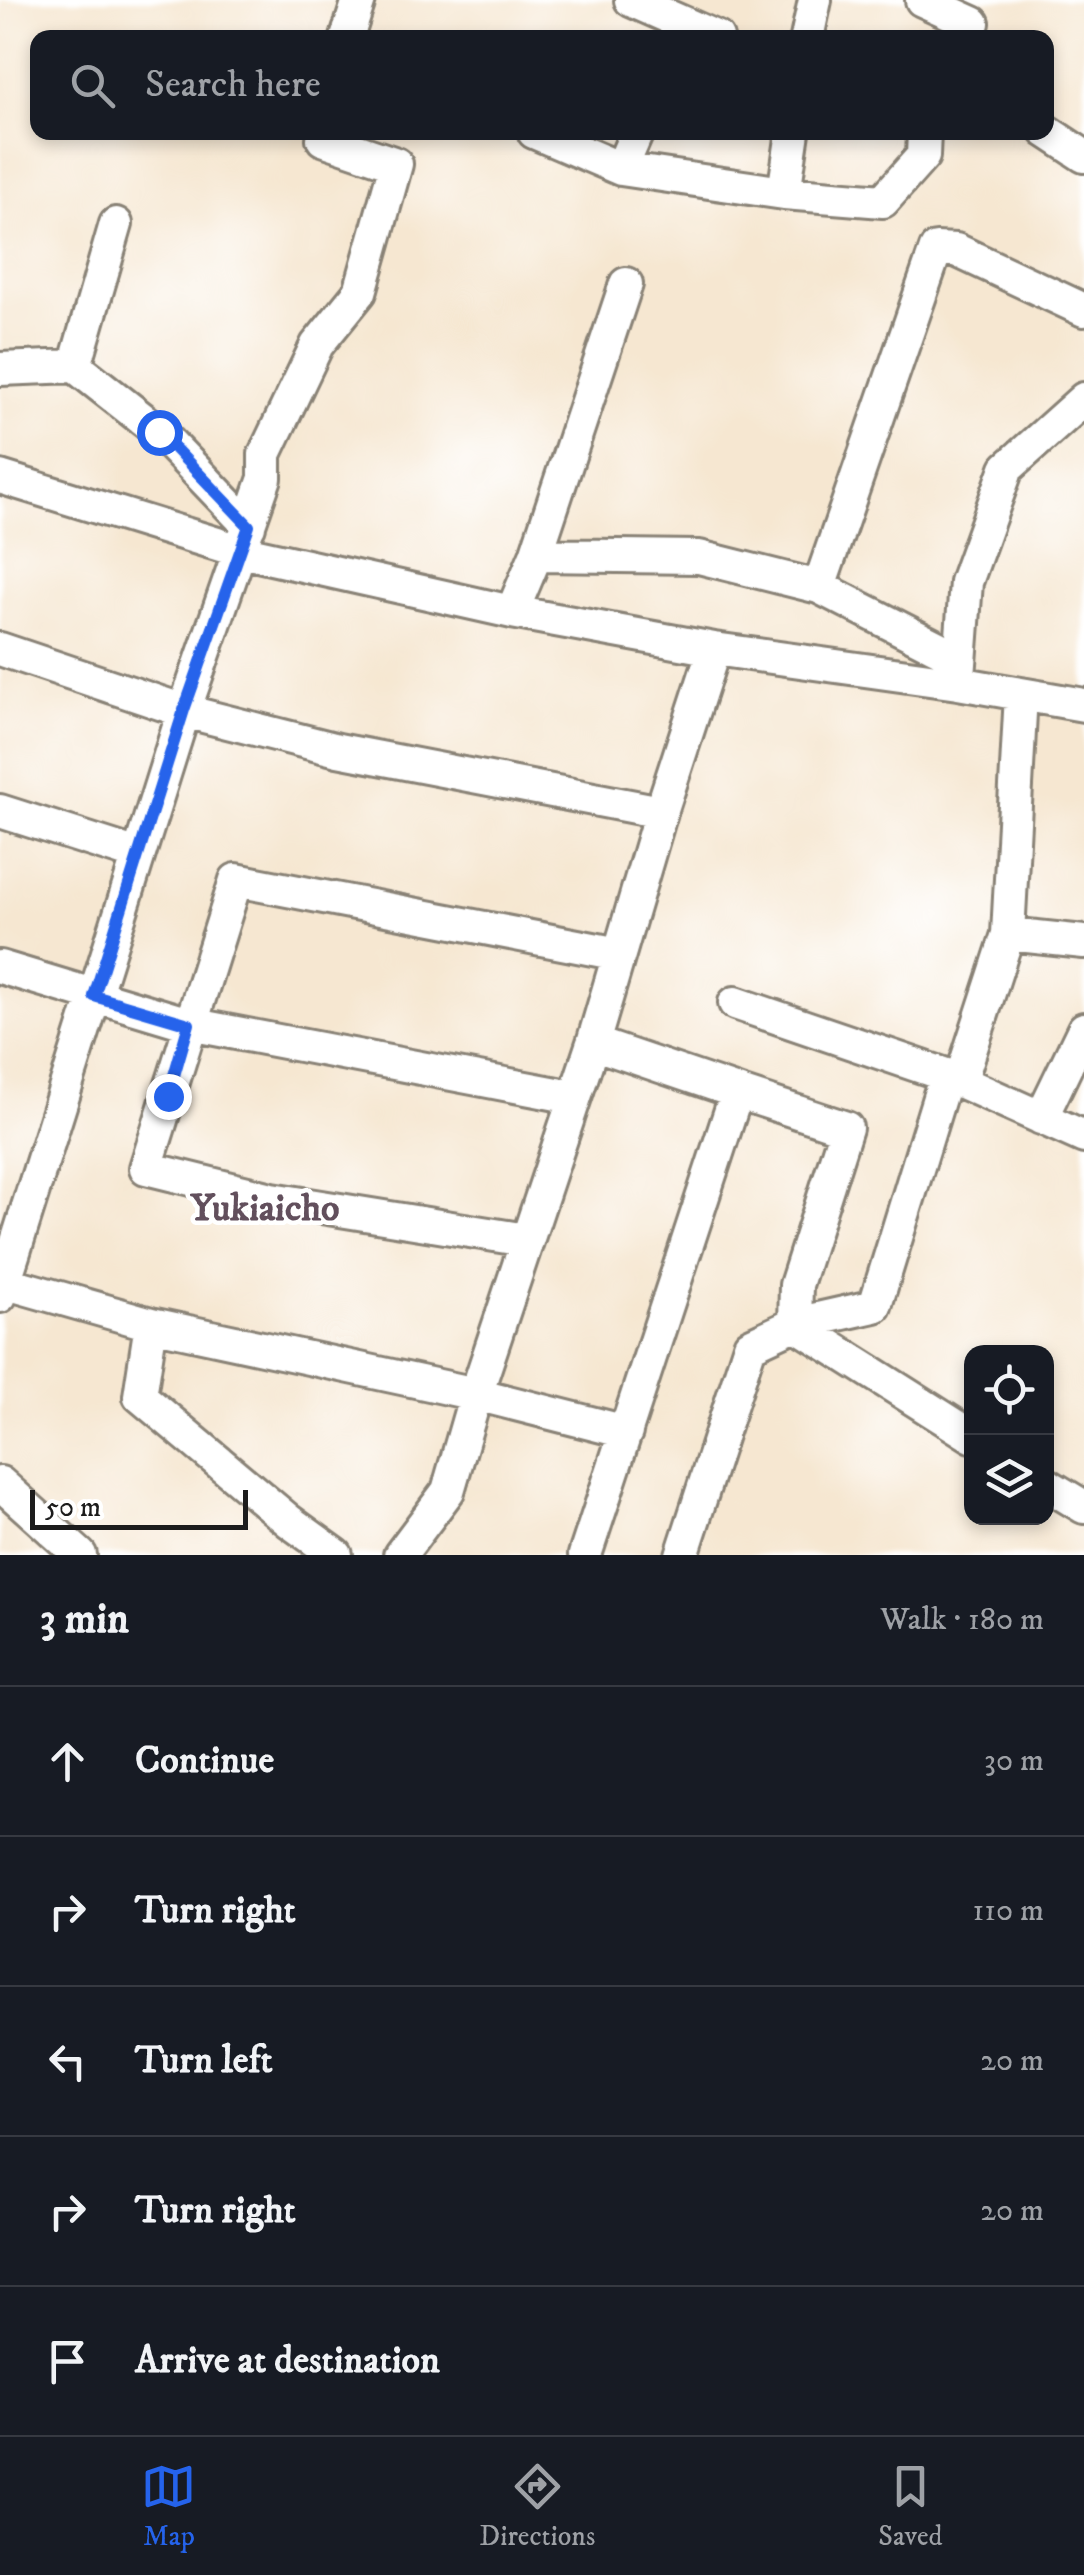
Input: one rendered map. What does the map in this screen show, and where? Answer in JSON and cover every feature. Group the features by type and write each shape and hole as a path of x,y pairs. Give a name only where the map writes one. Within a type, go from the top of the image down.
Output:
{"street":[{"path":"350,30 359,0"},
{"path":"631,0 689,30"},
{"path":"808,30 814,0"},
{"path":"922,0 973,24"},
{"path":"1054,136 1084,156"},
{"path":"328,140 396,164 360,292 318,345 265,454 265,478 184,710 1,1287 476,1394 626,1432"},
{"path":"553,140 620,169 784,193 883,201 923,156 924,140"},
{"path":"620,169 634,140"},
{"path":"784,193 792,140"},
{"path":"75,366 116,224"},
{"path":"819,587 936,249 956,250 1084,310"},
{"path":"512,612 536,555 626,284"},
{"path":"0,369 75,366 159,432 244,538"},
{"path":"959,671 966,582 1007,468 1084,398"},
{"path":"0,477 244,538 512,612 714,650 959,671"},
{"path":"536,555 699,558 819,587 959,671 1021,694 1084,705"},
{"path":"0,649 184,710 338,750 661,812"},
{"path":"400,1555 448,1491 476,1394 593,1043 714,650"},
{"path":"682,1555 750,1345 795,1324 875,1306 953,1078 1008,934 1021,694"},
{"path":"0,811 138,856"},
{"path":"526,1240 272,1199 146,1168 189,1024 236,880 619,954"},
{"path":"1008,934 1084,942"},
{"path":"0,966 189,1024 573,1097"},
{"path":"735,1003 953,1078 1084,1137"},
{"path":"1041,1118 1084,1030"},
{"path":"593,1043 846,1128 796,1284 795,1324"},
{"path":"585,1555 738,1092"},
{"path":"152,1324 140,1396 290,1522 336,1555"},
{"path":"795,1324 970,1435"},
{"path":"0,1483 80,1555"},
{"path":"1054,1489 1084,1508"}],"district":[{"name":"Yukiaicho","path":"265,1207"}],"route":[{"path":"159,432 249,526 184,710 94,996 189,1024 168,1096"}]}
